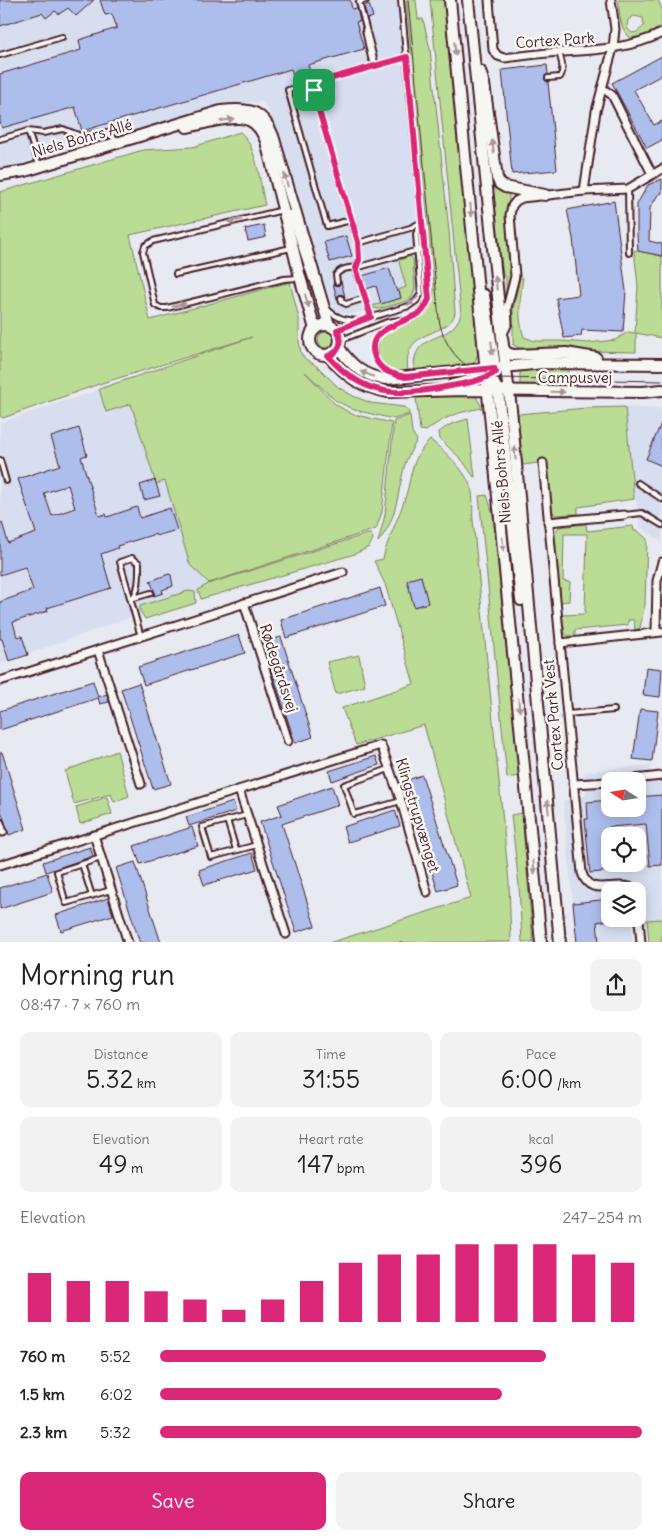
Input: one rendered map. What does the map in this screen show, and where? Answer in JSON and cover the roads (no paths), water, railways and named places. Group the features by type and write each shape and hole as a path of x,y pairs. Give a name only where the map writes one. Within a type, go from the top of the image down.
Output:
{"street":[{"name":"Niels Bohrs Allé","path":"450,0 473,230 498,391 531,637 560,942"},
{"name":"Niels Bohrs Allé","path":"468,0 502,342 494,370 498,391 541,942"},
{"name":"Cortex Park","path":"489,0 493,50 498,56 504,58 613,48 647,40 662,33"},
{"name":"Cortex Park","path":"584,192 591,139 613,48 614,29 611,0"},
{"path":"473,49 484,84 497,178 505,187 545,195"},
{"path":"602,88 612,96 652,174"},
{"name":"Niels Bohrs Allé","path":"0,175 25,171 221,111 237,109 260,115 268,124 273,136 324,306 349,362 360,371 378,378 393,379 463,371 494,370"},
{"name":"Niels Bohrs Allé","path":"144,135 230,120 248,120 262,131 283,210 296,246 300,277 315,328"},
{"path":"502,342 508,324 507,308 515,276 510,215 512,206 516,201 522,198 545,195 628,189 662,169"},
{"path":"0,183 25,171"},
{"path":"328,356 336,352 336,336 324,325 315,328 310,338 310,344 317,353 328,356 342,371 356,381 371,388 399,393 430,390 498,391"},
{"name":"Campusvej","path":"502,342 507,352 513,355 566,353 616,363"},
{"name":"Campusvej","path":"494,370 543,363 662,364"},
{"path":"430,390 494,370"},
{"name":"Campusvej","path":"498,391 643,392 662,390"},
{"path":"643,392 662,394"},
{"name":"Cortex Park Vest","path":"542,463 582,873 585,883 590,886 601,887"},
{"path":"548,522 624,515"},
{"name":"Cortex Park Vest","path":"560,643 659,632 657,581 662,562"},
{"path":"0,682 244,602 343,572"},
{"name":"Rødegårdsvej","path":"244,602 288,741"},
{"path":"98,650 141,784"},
{"name":"Klingstrupvænget","path":"0,865 381,746 401,801 427,892"},
{"path":"646,778 662,776"},
{"name":"Cortex Park Vest","path":"574,784 601,782"},
{"path":"239,790 286,934"},
{"path":"0,823 3,832"},
{"path":"94,835 128,942"},
{"path":"640,927 641,942"}],"lane":[{"path":"366,0 359,2 376,66"},
{"path":"401,0 429,299 423,311 404,319 380,333 374,342 374,355 382,369 394,375 405,377"},
{"path":"0,55 62,36"},
{"path":"548,78 560,77 562,74 563,69 559,52"},
{"path":"351,220 327,226 288,90 407,57"},
{"path":"311,84 358,242 359,260 356,268 371,317"},
{"path":"0,139 28,131 43,133 63,129 81,136 107,132 114,136 116,143"},
{"path":"28,131 40,166"},
{"path":"628,189 629,253"},
{"path":"283,210 153,240 145,246 143,252 155,305 167,308 284,279 300,277"},
{"path":"358,242 410,228 422,222"},
{"path":"336,336 359,321 409,306 416,301 421,294 416,234 422,222"},
{"path":"176,274 296,246 309,276 319,291"},
{"path":"337,282 336,275 338,271 352,267 356,268 425,248"},
{"path":"341,298 342,302 346,304 365,298"},
{"path":"324,306 332,314 343,320 359,321"},
{"path":"336,336 404,319"},
{"path":"0,460 6,481"},
{"path":"638,483 662,499"},
{"path":"624,515 642,513 662,525"},
{"path":"131,599 135,596 139,563 132,558 120,562 141,636"},
{"path":"131,599 151,593"},
{"path":"567,714 614,710"},
{"path":"390,769 344,785 354,814 401,801"},
{"path":"247,815 202,827 211,858 257,844"},
{"path":"228,820 236,850"},
{"path":"101,858 56,872 66,903 111,890"},
{"path":"82,864 92,896"}],"tram line":[{"path":"408,0 439,319 451,350 466,365 476,371 497,378 662,381"}]}
